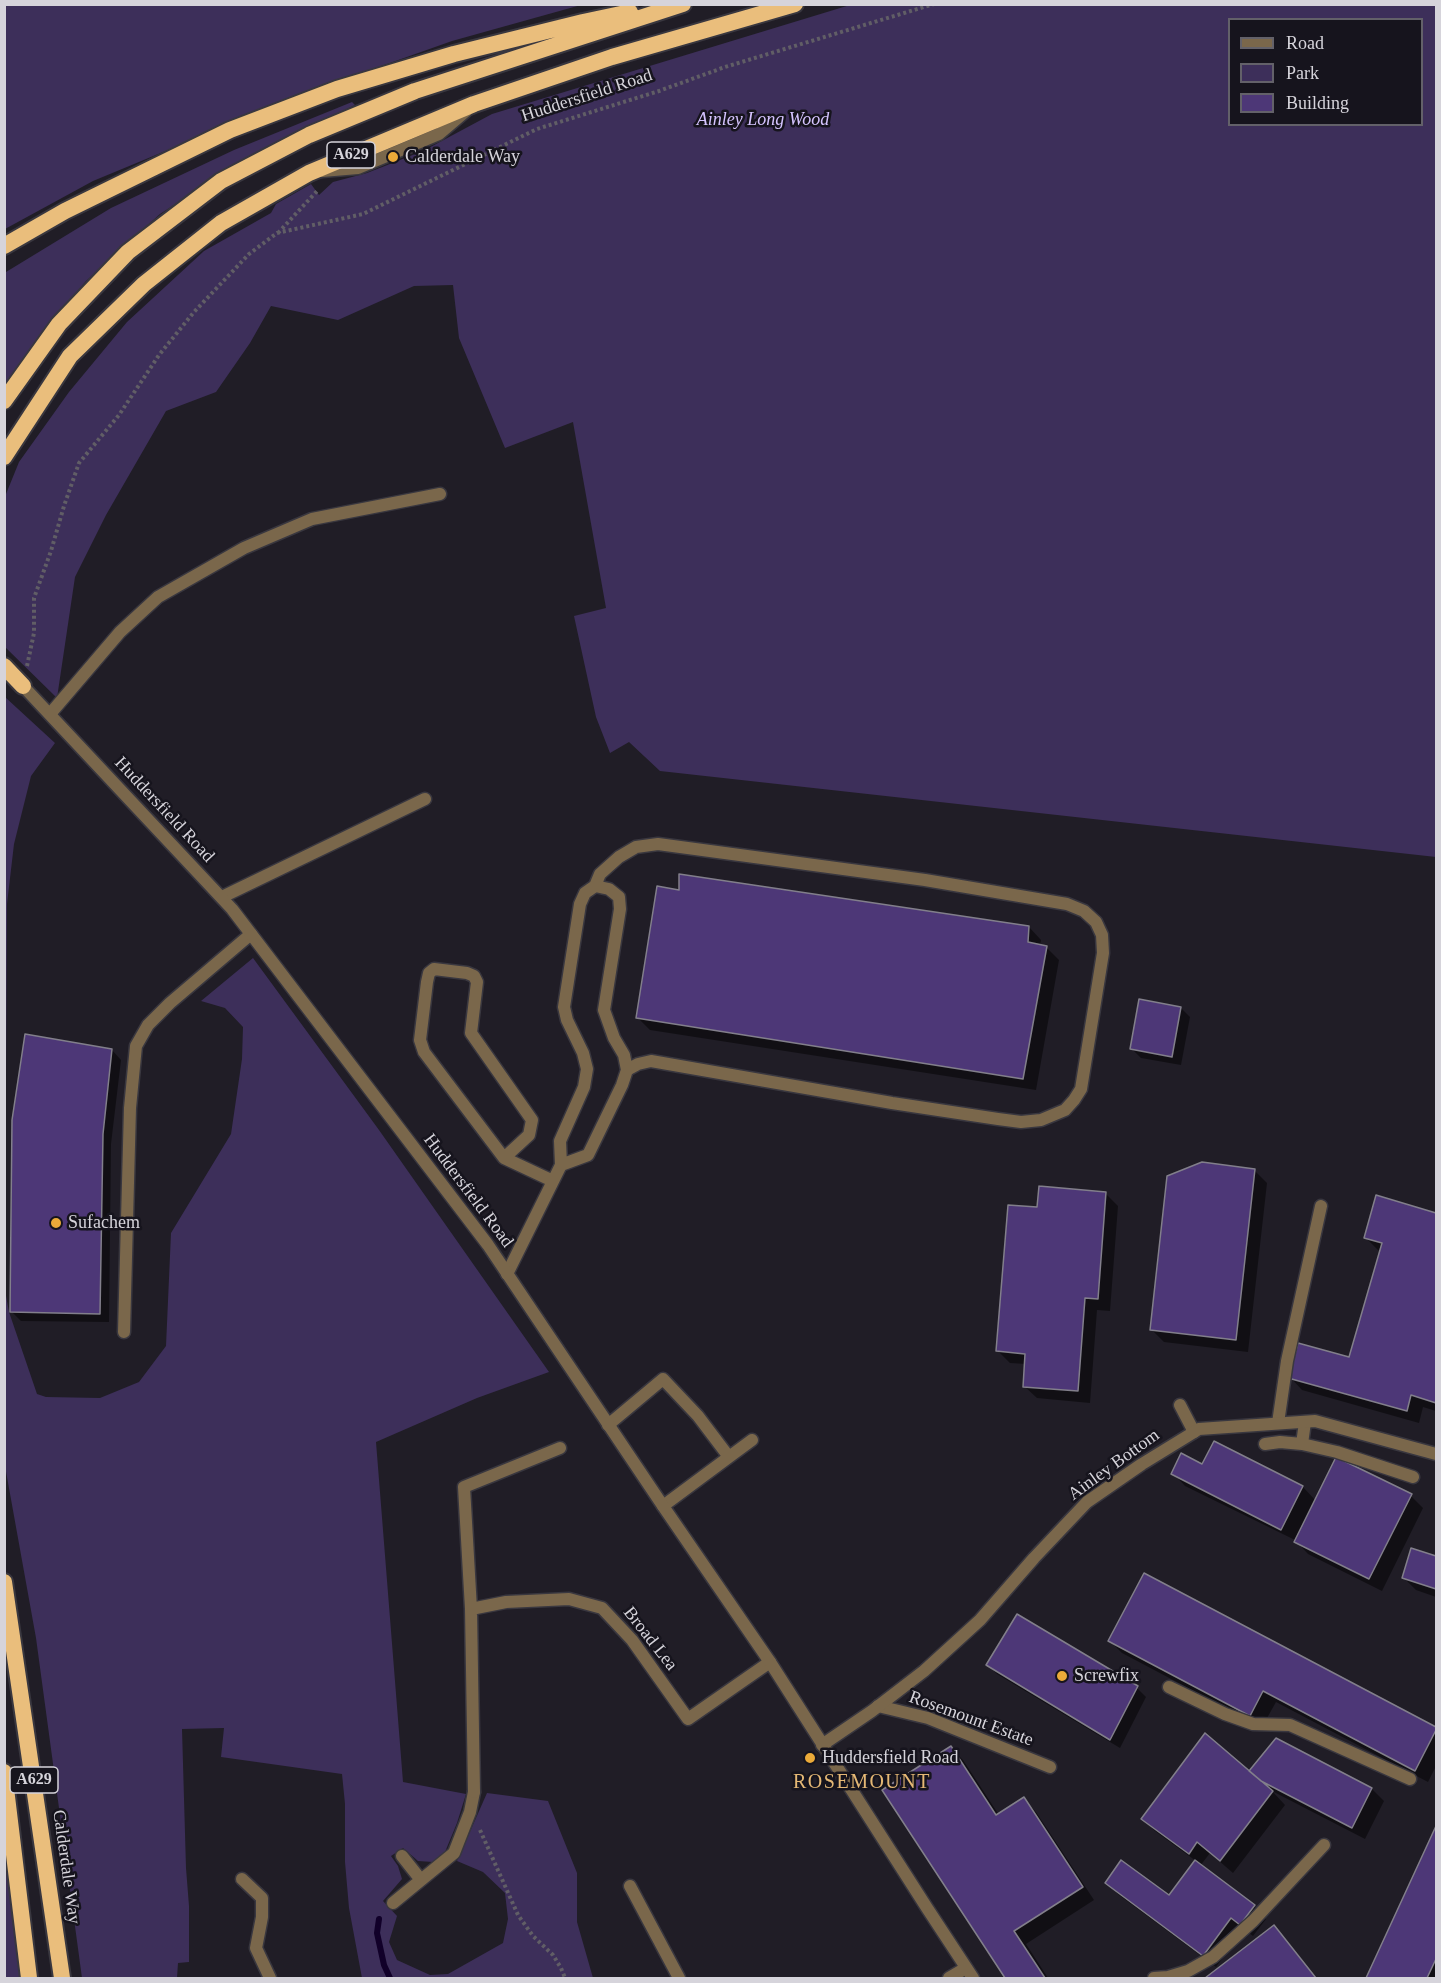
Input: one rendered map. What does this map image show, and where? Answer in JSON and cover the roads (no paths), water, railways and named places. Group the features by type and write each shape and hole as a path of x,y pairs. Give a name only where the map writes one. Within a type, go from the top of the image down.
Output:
{"highway":[{"path":"4,246 65,211 230,130 337,89 454,54 583,21 666,4"},
{"name":"A629","path":"4,401 59,324 128,252 222,182 309,135 415,91 683,4"},
{"name":"A629","path":"4,457 70,356 144,284 221,223 309,173 474,104 612,57 795,4"},
{"path":"4,666 23,686"},
{"name":"Calderdale Way","path":"4,1582 62,1978"},
{"name":"A629","path":"4,1772 29,1978"}],"street":[{"path":"309,173 358,168 439,134 474,104"},
{"path":"50,714 120,632 158,597 244,548 312,519 440,494"},
{"name":"Huddersfield Road","path":"23,686 222,897 488,1245 770,1662 970,1973"},
{"path":"222,897 425,799"},
{"path":"507,1274 561,1165 560,1141 584,1087 587,1069 583,1053 567,1020 564,1007 580,904 585,893 595,886 600,874 619,857 636,847 658,843 925,880 1067,904 1090,916 1096,922 1102,935 1103,953 1081,1089 1065,1110 1041,1120 1021,1122 975,1116 651,1061 627,1070"},
{"path":"561,1165 588,1155 627,1070 624,1054 614,1038 604,1010 620,909 619,897 609,889 595,886"},
{"path":"124,1332 130,1108 136,1046 148,1025 170,1003 251,934"},
{"path":"504,1158 530,1135 532,1120 471,1033 477,982 474,976 434,969 429,973 427,982 420,1040 424,1053 504,1158 553,1181"},
{"path":"1278,1423 1287,1361 1321,1206"},
{"path":"608,1425 663,1379 698,1416 729,1457"},
{"path":"1180,1405 1194,1432"},
{"name":"Ainley Bottom","path":"822,1745 924,1671 980,1620 1087,1502 1142,1464 1199,1429 1315,1421 1437,1454"},
{"path":"1302,1444 1305,1422"},
{"path":"663,1506 752,1440"},
{"path":"1265,1444 1280,1442 1302,1444 1337,1452 1413,1477"},
{"path":"393,1902 454,1853 470,1812 474,1791 471,1609 464,1487 561,1448"},
{"name":"Broad Lea","path":"471,1609 506,1602 569,1599 602,1608 632,1640 688,1719 770,1662"},
{"path":"1169,1687 1225,1714 1253,1724 1290,1725 1410,1779"},
{"name":"Rosemount Estate","path":"878,1706 928,1718 1050,1767"},
{"path":"1154,1978 1168,1977 1188,1971 1213,1957 1260,1913 1324,1845"},
{"path":"402,1856 421,1880"},
{"path":"242,1879 262,1898 262,1917 256,1948 270,1978"},
{"path":"630,1886 679,1978"},
{"path":"949,1978 970,1973"}],"waterway":[{"path":"379,1919 377,1933 384,1965 390,1978"}],"place":[{"name":"Calderdale Way","path":"393,157"},
{"name":"Sufachem","path":"56,1223"},
{"name":"Screwfix","path":"1062,1676"},
{"name":"Huddersfield Road","path":"810,1758"}],"district":[{"name":"ROSEMOUNT","path":"862,1783"}],"park label":[{"name":"Ainley Long Wood","path":"763,120"}]}
